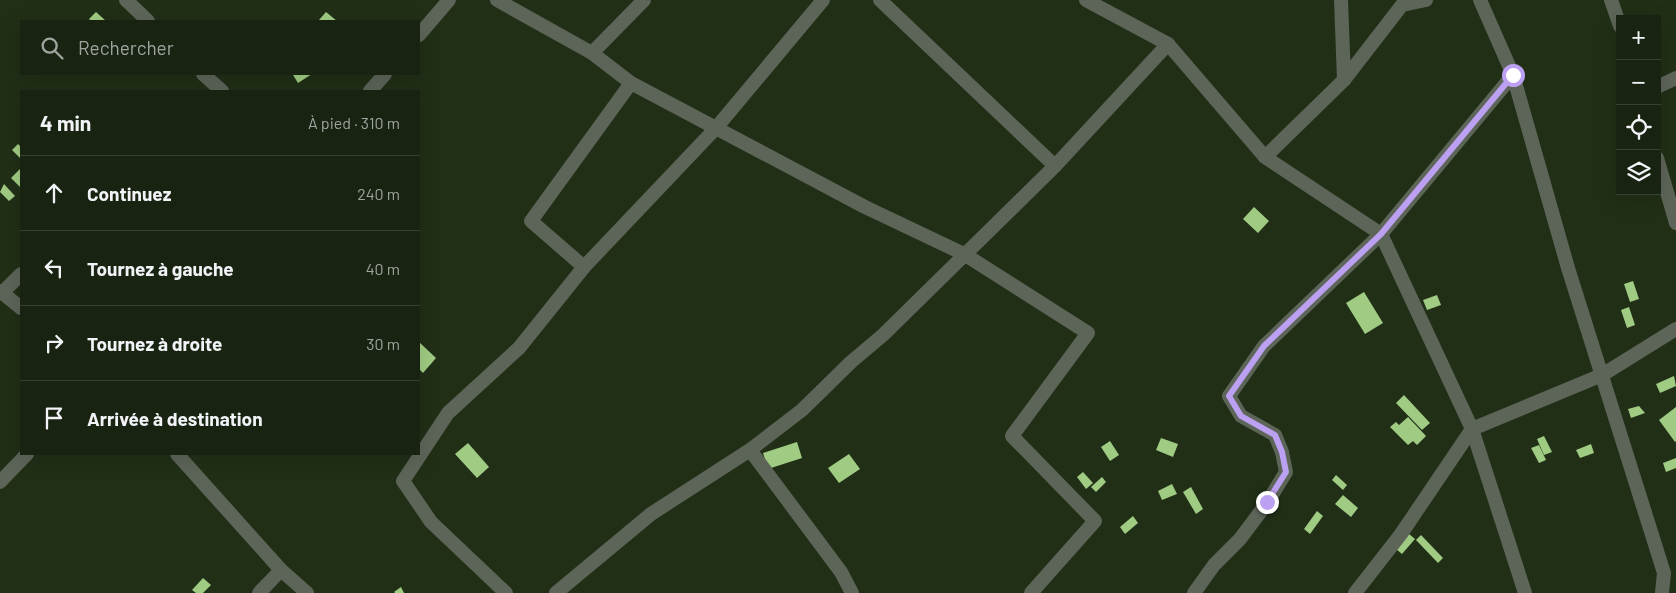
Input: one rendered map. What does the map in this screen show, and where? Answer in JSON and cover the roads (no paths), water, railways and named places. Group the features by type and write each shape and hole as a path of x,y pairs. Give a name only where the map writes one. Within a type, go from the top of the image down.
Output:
{"street":[{"path":"126,0 147,20"},
{"path":"420,34 449,0"},
{"path":"592,53 644,0"},
{"path":"506,593 431,522 403,481 448,413 519,348 584,266 716,128 823,0"},
{"path":"880,0 1055,166"},
{"path":"1086,0 1168,44 1265,157 1381,234 1472,429 1525,593"},
{"path":"1341,0 1344,80"},
{"path":"1265,157 1344,80 1402,5 1426,0"},
{"path":"1480,0 1513,75 1568,268 1664,573 1662,593"},
{"path":"1611,0 1616,15"},
{"path":"502,2 592,53 631,83 865,207 964,254 1088,333 1012,436 1095,521 1031,593"},
{"path":"556,593 651,514 750,450 802,410 851,362 883,335 1055,166 1168,44"},
{"path":"205,75 214,89"},
{"path":"371,90 384,75"},
{"path":"1194,593 1214,565 1240,539 1286,472 1282,452 1275,435 1241,416 1229,396 1264,346 1381,234 1513,75"},
{"path":"1661,85 1676,78"},
{"path":"584,266 531,221 631,83"},
{"path":"1661,172 1676,223"},
{"path":"20,275 1,292 20,307"},
{"path":"1355,593 1401,534 1472,429 1602,375 1676,329"},
{"path":"750,450 841,572 852,593"},
{"path":"0,482 26,455"},
{"path":"178,455 281,570 307,593"},
{"path":"259,593 281,570"}]}
